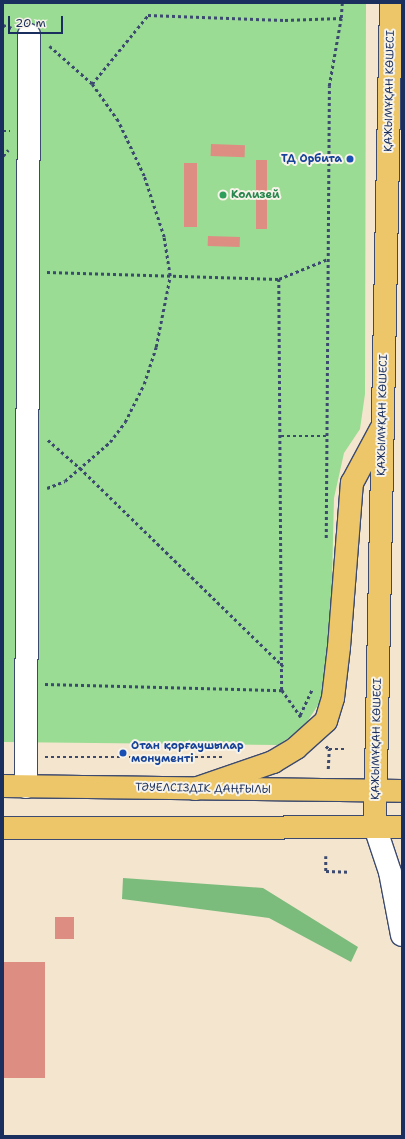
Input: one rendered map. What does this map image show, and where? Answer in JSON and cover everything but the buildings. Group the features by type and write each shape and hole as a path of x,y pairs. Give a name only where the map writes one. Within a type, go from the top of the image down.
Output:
{"main road":[{"name":"ҚАЖЫМҰҚАН КӨШЕСІ","path":"375,828 392,3"},
{"path":"195,789 274,762 313,734 326,721 333,698 352,483 383,425"},
{"name":"ТӘУЕЛСІЗДІК ДАҢҒЫЛЫ","path":"3,786 402,791"},
{"path":"3,828 402,828"}],"street":[{"path":"26,787 29,35"},
{"path":"375,828 390,872 402,935"}],"path":[{"path":"326,545 329,86 341,18 342,3"},
{"path":"92,84 148,15 285,20 341,18"},
{"path":"27,496 65,481 110,442 125,422 144,384 162,321 170,276 164,237 144,176 118,121 92,84 54,49 29,35"},
{"path":"28,272 279,279 328,260"},
{"path":"279,279 282,690 313,734 329,748 347,749"},
{"path":"27,422 80,468 283,666"},
{"path":"281,436 326,436"},
{"path":"294,721 300,716 316,682"},
{"path":"26,684 282,690"},
{"path":"328,769 329,748"},
{"path":"26,757 225,757"},
{"path":"326,856 326,871 349,872"}],"green space":[{"path":"3,3 366,3 365,394 360,429 344,453 334,498 330,663 324,696 303,728 278,745 3,742"},
{"path":"123,878 263,888 358,947 351,962 269,918 122,899"}],"place":[{"name":"ТД Орбита","path":"350,159"},
{"name":"Колизей","path":"223,195"},
{"name":"Отан қорғаушылар монументі","path":"123,753"}]}
